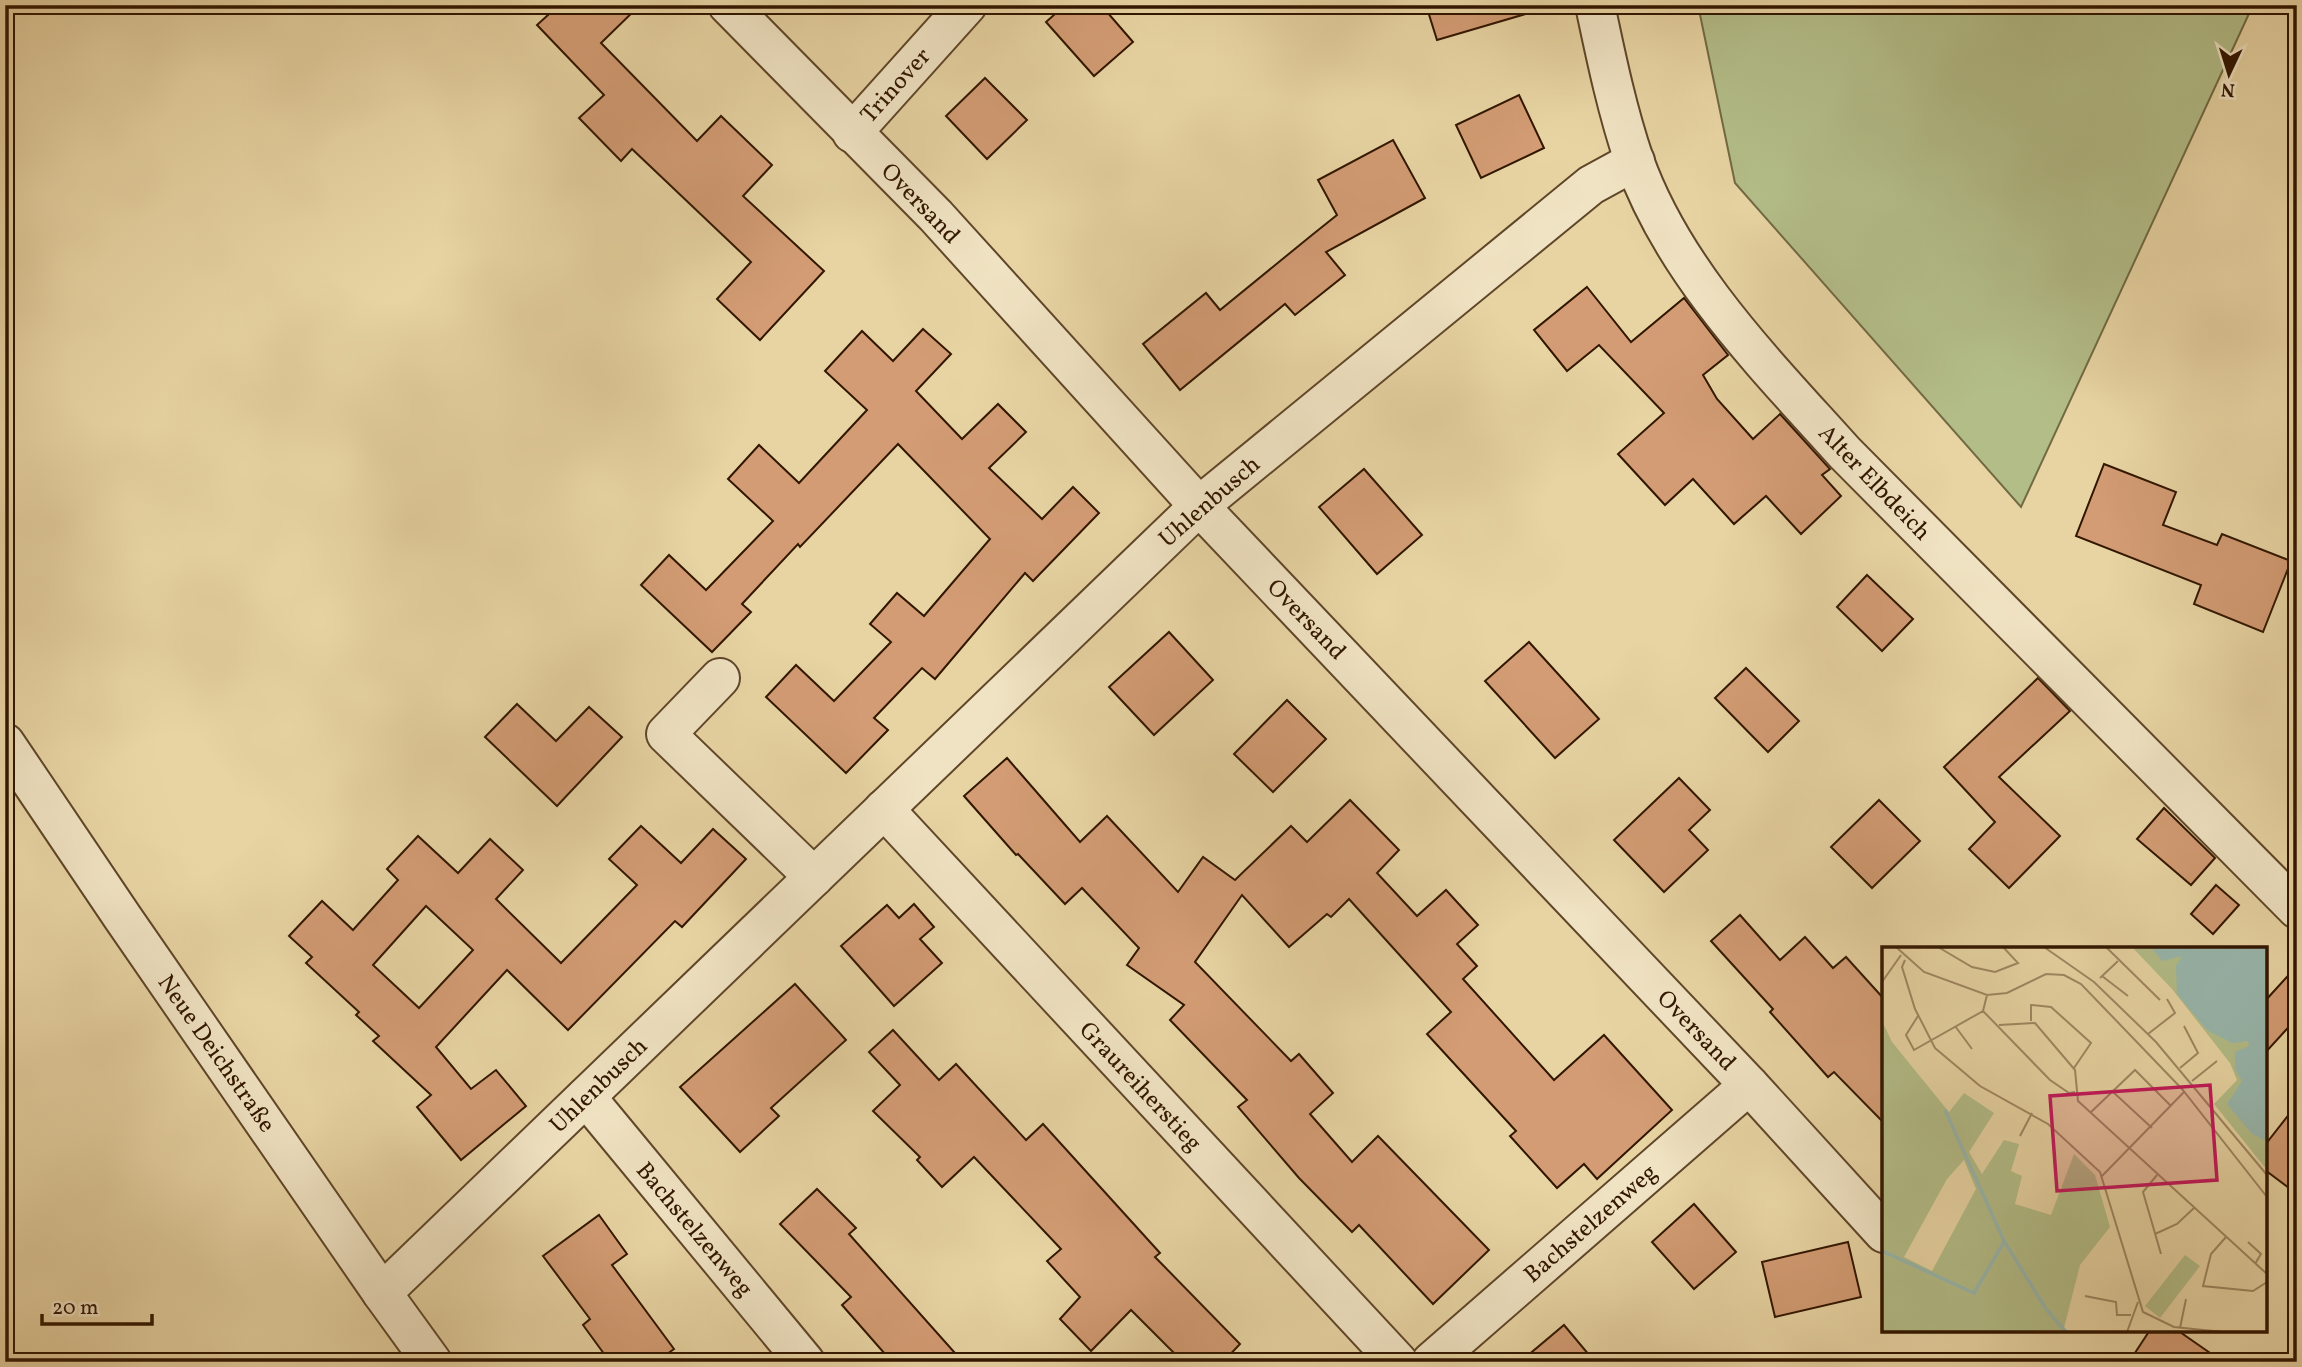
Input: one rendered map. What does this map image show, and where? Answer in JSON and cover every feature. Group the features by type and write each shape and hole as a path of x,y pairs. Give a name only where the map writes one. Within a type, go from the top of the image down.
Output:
{"street":[{"name":"Oversand","path":"728,5 936,216 1199,506 1749,1085 1882,1231"},
{"name":"Trinover","path":"852,133 967,5"},
{"name":"Alter Elbdeich","path":"1595,5 1613,88 1635,161 1663,224 1699,282 1780,381 1844,452 2285,897"},
{"name":"Uhlenbusch","path":"382,1293 1199,506 1591,185 1635,161"},
{"path":"720,678 666,734 814,877"},
{"name":"Neue Deichstraße","path":"5,743 432,1362"},
{"name":"Graureiherstieg","path":"884,809 1398,1362"},
{"name":"Bachstelzenweg","path":"1431,1362 1749,1085"},
{"name":"Bachstelzenweg","path":"586,1097 805,1362"}],"green space":[{"path":"1698,5 2253,5 2021,507 1735,183"}],"building":[{"path":"559,5 640,5 601,43 697,141 721,116 772,165 743,196 824,271 760,340 717,299 751,262 632,149 621,161 579,118 604,95 537,25"},
{"path":"1065,5 1101,5 1133,42 1094,76 1046,22"},
{"path":"1426,5 1527,5 1529,13 1437,40"},
{"path":"985,78 1027,120 987,159 946,116"},
{"path":"1519,95 1544,148 1481,178 1456,125"},
{"path":"1393,140 1425,198 1326,252 1345,275 1295,315 1285,304 1180,390 1143,344 1206,293 1220,310 1337,215 1318,180"},
{"path":"1587,287 1631,342 1684,298 1728,355 1703,375 1717,399 1753,439 1780,414 1830,469 1822,475 1841,496 1801,534 1766,496 1734,524 1693,479 1665,505 1618,454 1664,413 1599,345 1567,371 1534,330"},
{"path":"923,329 951,354 916,391 962,439 998,404 1026,432 989,468 1042,519 1073,487 1099,513 1033,581 1025,573 935,679 922,668 874,718 888,730 846,773 766,697 796,665 834,701 891,642 870,624 897,593 924,616 990,539 898,444 742,604 751,612 712,652 641,585 669,555 706,590 773,521 728,479 759,445 799,483 867,410 825,371 862,331 893,361"},
{"path":"2104,464 2176,492 2163,525 2217,545 2222,534 2291,561 2263,632 2194,604 2201,585 2076,536"},
{"path":"1364,469 1422,535 1377,574 1319,507"},
{"path":"1867,575 1913,619 1882,651 1837,607"},
{"path":"1169,632 1213,680 1154,735 1109,687"},
{"path":"1529,642 1599,719 1555,758 1485,681"},
{"path":"1746,668 1799,721 1768,752 1715,698"},
{"path":"2038,678 2070,711 1999,777 2060,836 2009,888 1969,849 1995,822 1944,767"},
{"path":"1287,700 1326,739 1273,792 1234,754"},
{"path":"517,704 556,741 589,707 622,737 557,806 485,737"},
{"path":"1007,758 1080,842 1107,816 1178,892 1203,857 1235,880 1291,826 1307,842 1350,800 1399,850 1377,873 1417,916 1446,890 1478,925 1457,944 1477,966 1463,979 1554,1080 1604,1035 1672,1110 1597,1179 1584,1164 1557,1188 1510,1136 1516,1131 1427,1034 1451,1012 1349,899 1331,917 1327,914 1289,947 1242,895 1195,962 1291,1061 1299,1054 1333,1093 1310,1114 1352,1162 1378,1136 1489,1250 1433,1304 1359,1225 1352,1232 1299,1178 1238,1107 1247,1100 1170,1020 1184,1005 1127,965 1139,948 1082,888 1065,904 1018,854 1016,855 964,796"},
{"path":"1679,778 1710,810 1689,830 1708,850 1664,892 1614,840"},
{"path":"1879,800 1920,841 1872,888 1831,847"},
{"path":"2164,808 2215,858 2191,885 2137,839"},
{"path":"641,826 681,863 713,829 746,859 682,927 675,921 568,1030 507,970 436,1047 471,1089 496,1070 526,1106 461,1160 417,1107 431,1095 373,1041 379,1036 356,1015 359,1012 306,963 312,957 289,936 322,901 353,930 398,880 387,869 418,836 458,873 490,839 523,870 496,899 561,963 637,885 609,859","holes":["426,906 473,950 419,1008 373,965"]},
{"path":"2216,885 2239,905 2213,934 2191,914"},
{"path":"914,904 934,927 920,939 942,963 894,1006 841,946 887,905 899,918"},
{"path":"1740,915 1780,960 1805,937 1833,968 1846,957 1882,997 1882,1121 1834,1072 1828,1077 1770,1012 1773,1009 1711,941"},
{"path":"2297,966 2297,1018 2267,1051 2267,999"},
{"path":"795,984 846,1040 771,1108 779,1116 740,1152 680,1087"},
{"path":"893,1030 939,1080 956,1064 1026,1140 1043,1124 1160,1253 1155,1257 1240,1344 1223,1362 1183,1362 1131,1310 1091,1351 1060,1319 1080,1297 1047,1261 1061,1249 974,1157 942,1187 917,1160 920,1157 873,1111 900,1085 869,1052"},
{"path":"2297,1104 2297,1194 2267,1172 2267,1142"},
{"path":"817,1189 856,1228 849,1234 963,1362 892,1362 842,1305 851,1297 780,1224"},
{"path":"1694,1204 1736,1252 1694,1289 1652,1242"},
{"path":"599,1215 627,1254 612,1265 674,1349 656,1362 610,1362 583,1325 590,1319 543,1256"},
{"path":"1848,1242 1861,1297 1775,1317 1762,1262"},
{"path":"1564,1325 1595,1362 1520,1362"},
{"path":"2149,1332 2180,1332 2223,1362 2129,1362"}]}
